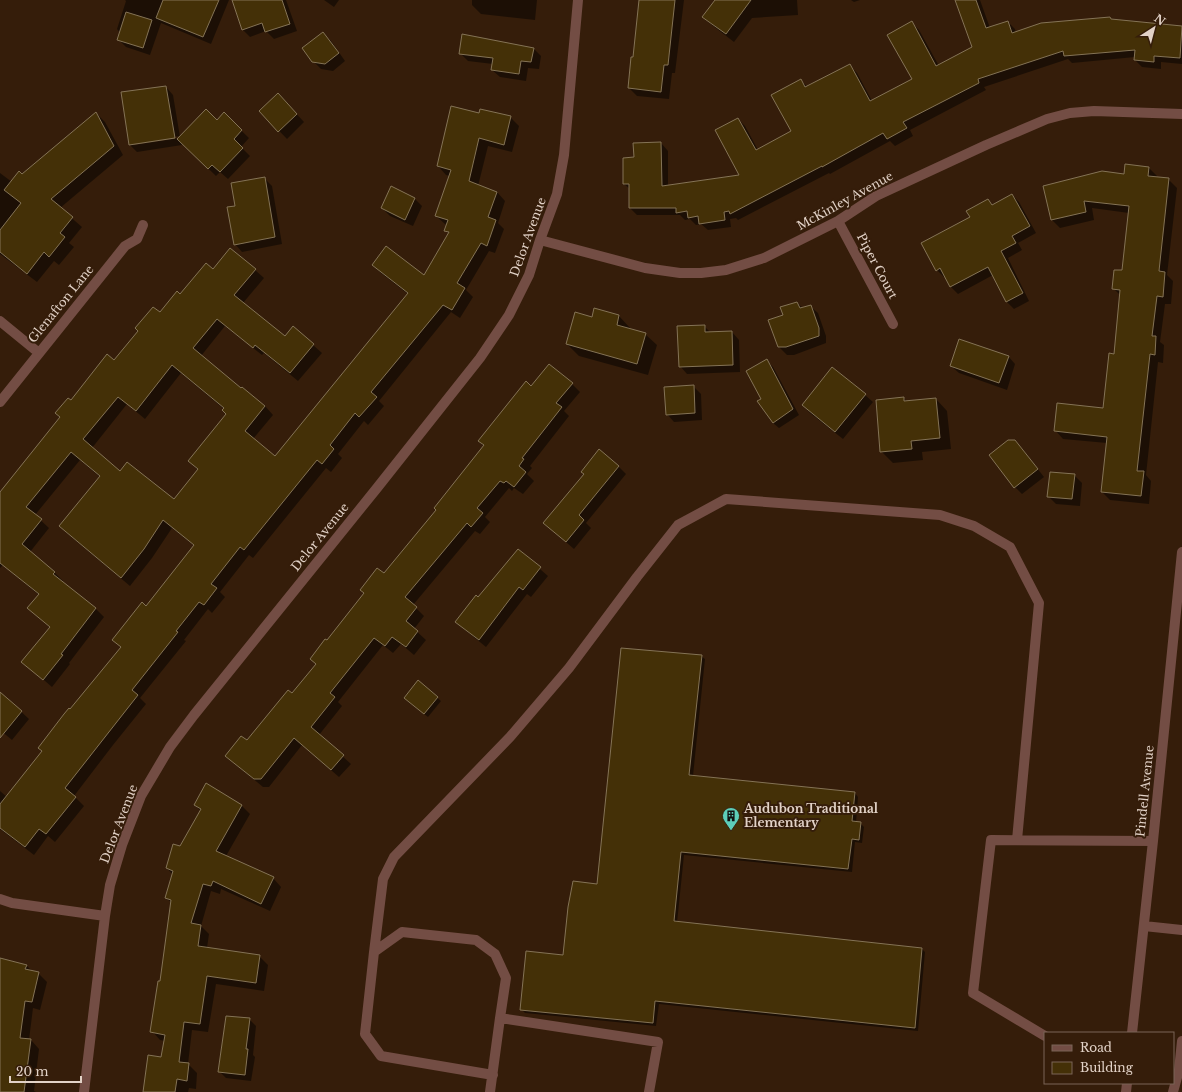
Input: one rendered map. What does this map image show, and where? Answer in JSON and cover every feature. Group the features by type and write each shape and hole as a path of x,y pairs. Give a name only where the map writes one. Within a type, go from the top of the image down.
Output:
{"street":[{"name":"Delor Avenue","path":"84,1092 110,885 122,845 141,796 170,747 194,715 480,358 509,315 529,275 557,194 564,155 578,0"},
{"name":"McKinley Avenue","path":"540,240 645,268 680,273 701,273 726,270 764,258 838,221 876,196 986,145 1047,119 1070,113 1094,111 1182,114"},
{"name":"Piper Court","path":"838,221 893,324"},
{"name":"Glenafton Lane","path":"0,402 125,246 137,239 143,225"},
{"path":"0,321 39,353"},
{"path":"493,1075 381,1056 365,1034 383,879 394,857 510,737 569,668 678,525 726,499 940,515 974,526 1010,547 1039,603 1017,840"},
{"name":"Pindell Avenue","path":"1132,1032 1182,552"},
{"path":"1044,1035 973,993 991,840 1153,841"},
{"path":"0,899 12,903 105,916"},
{"path":"1144,926 1182,930"},
{"path":"374,952 402,932 476,940 495,954 506,978 490,1092"},
{"path":"500,1018 658,1042 649,1092"},
{"path":"1173,1092 1179,1070 1182,1042"}],"building":[{"path":"163,0 219,0 203,37 156,18"},
{"path":"232,0 282,0 290,24 265,32 262,23 242,30"},
{"path":"639,0 675,0 668,65 664,65 661,92 628,88"},
{"path":"715,0 751,0 726,34 702,17"},
{"path":"955,0 976,0 986,28 1008,21 1012,33 1041,23 1110,17 1111,19 1182,26 1180,58 1154,56 1154,62 1134,60 1135,50 1064,56 1063,51 978,79 979,83 903,122 907,128 887,139 883,133 822,167 730,214 729,211 724,212 725,220 699,224 698,216 688,218 687,211 676,213 676,208 629,208 629,184 623,184 623,158 634,157 633,143 661,142 662,186 739,175 715,130 738,118 756,150 791,131 771,95 801,79 805,87 850,64 870,101 912,79 887,35 912,21 936,66 972,47"},
{"path":"126,12 152,20 143,48 117,40"},
{"path":"323,32 339,53 325,64 312,62 302,48"},
{"path":"462,34 534,48 531,62 521,61 519,74 491,70 493,58 459,54"},
{"path":"166,86 175,138 129,145 121,92"},
{"path":"278,93 297,114 278,132 259,111"},
{"path":"451,106 479,113 480,109 511,116 504,145 479,138 469,181 497,192 488,217 496,220 487,246 481,243 457,283 465,288 452,310 443,305 371,392 377,397 359,417 355,413 330,445 334,449 322,464 317,460 244,550 240,547 211,584 217,588 204,605 199,602 176,631 178,632 132,690 138,695 65,788 76,797 46,834 39,829 25,847 0,828 0,804 42,751 38,748 64,714 69,708 70,709 121,647 112,640 142,602 146,606 194,545 163,520 144,549 121,578 59,526 100,476 71,452 26,507 42,519 22,544 55,572 53,574 96,608 61,654 63,655 43,680 21,662 50,627 27,608 39,594 0,563 0,492 60,417 55,413 68,398 71,400 107,354 114,360 138,331 135,328 153,307 160,312 177,291 180,294 206,263 213,269 230,248 256,269 234,295 285,336 293,326 314,344 290,373 255,345 253,348 217,319 193,348 265,406 245,431 275,456 408,293 372,265 386,246 424,275 449,232 444,231 448,220 435,216 451,170 437,166","holes":["172,365 224,408 222,410 226,414 188,461 198,469 174,499 127,462 120,471 83,439 118,397 136,411"]},
{"path":"206,109 217,120 224,112 242,130 234,139 243,148 220,172 212,165 208,169 177,139"},
{"path":"96,112 114,146 51,199 73,217 60,233 65,237 49,257 44,252 27,274 0,252 0,230 21,203 4,190 19,171 22,174"},
{"path":"1125,164 1149,167 1148,176 1169,178 1159,271 1165,272 1163,297 1157,296 1152,336 1156,336 1155,355 1150,354 1137,471 1144,471 1141,496 1101,492 1107,437 1054,431 1057,403 1103,408 1109,353 1114,354 1120,290 1112,289 1114,270 1122,270 1129,206 1084,201 1086,212 1051,220 1043,186 1102,171 1124,174"},
{"path":"265,177 275,237 234,245 227,207 235,206 231,183"},
{"path":"391,186 415,198 405,220 381,208"},
{"path":"1012,194 1030,226 1012,236 1016,243 1001,251 1023,293 1006,302 988,267 950,287 940,268 936,271 921,243 970,217 966,211 988,199 992,205"},
{"path":"797,302 800,308 811,305 819,328 819,336 786,347 778,347 768,320 783,315 780,307"},
{"path":"594,308 619,315 617,325 646,333 637,364 566,344 575,312 592,317"},
{"path":"705,325 705,332 732,331 733,365 679,367 677,326"},
{"path":"959,339 1009,356 999,383 950,366"},
{"path":"767,359 793,409 773,423 757,401 761,399 746,371"},
{"path":"549,364 573,383 556,403 562,407 522,458 524,459 519,466 526,472 514,487 506,481 504,483 500,481 477,508 483,513 471,527 467,523 405,597 417,607 406,621 418,631 406,647 392,637 385,646 374,638 330,693 335,697 311,727 344,755 331,770 294,738 261,779 254,779 225,756 241,736 247,740 288,690 292,693 316,664 310,659 364,593 360,590 377,568 384,573 436,510 434,508 484,445 478,441 526,381 531,386"},
{"path":"832,367 866,394 835,432 802,405"},
{"path":"694,385 695,413 666,415 664,387"},
{"path":"904,397 904,401 936,398 940,438 911,441 912,449 880,452 876,400"},
{"path":"1008,440 1015,440 1038,469 1014,488 989,455"},
{"path":"599,449 619,466 579,515 584,520 566,542 543,523 584,474 581,472"},
{"path":"1050,472 1075,474 1072,499 1047,497"},
{"path":"518,549 541,567 523,590 519,587 479,640 455,622 476,595 478,597"},
{"name":"Audubon Traditional Elementary","path":"621,648 702,655 689,775 855,792 852,821 861,822 859,840 852,839 848,869 681,852 674,921 922,948 915,1028 655,1001 653,1023 520,1010 526,951 563,955 568,907 573,881 597,884"},
{"path":"418,680 438,697 424,714 404,698"},
{"path":"0,692 22,711 0,738"},
{"path":"206,783 242,805 216,851 274,877 261,904 213,881 211,886 203,884 191,923 201,925 198,946 260,955 256,983 207,976 200,1024 184,1022 179,1062 189,1063 187,1081 177,1079 175,1092 143,1092 148,1055 161,1057 165,1035 150,1032 158,981 160,981 171,900 165,898 173,871 166,868 173,844 180,846 201,809 194,805"},
{"path":"0,958 27,965 25,969 39,972 32,1002 25,1001 20,1038 31,1039 24,1092 0,1092"},
{"path":"226,1016 250,1018 246,1049 248,1049 245,1075 218,1072"}],"place":[{"name":"Audubon Traditional Elementary","path":"731,831"}]}
